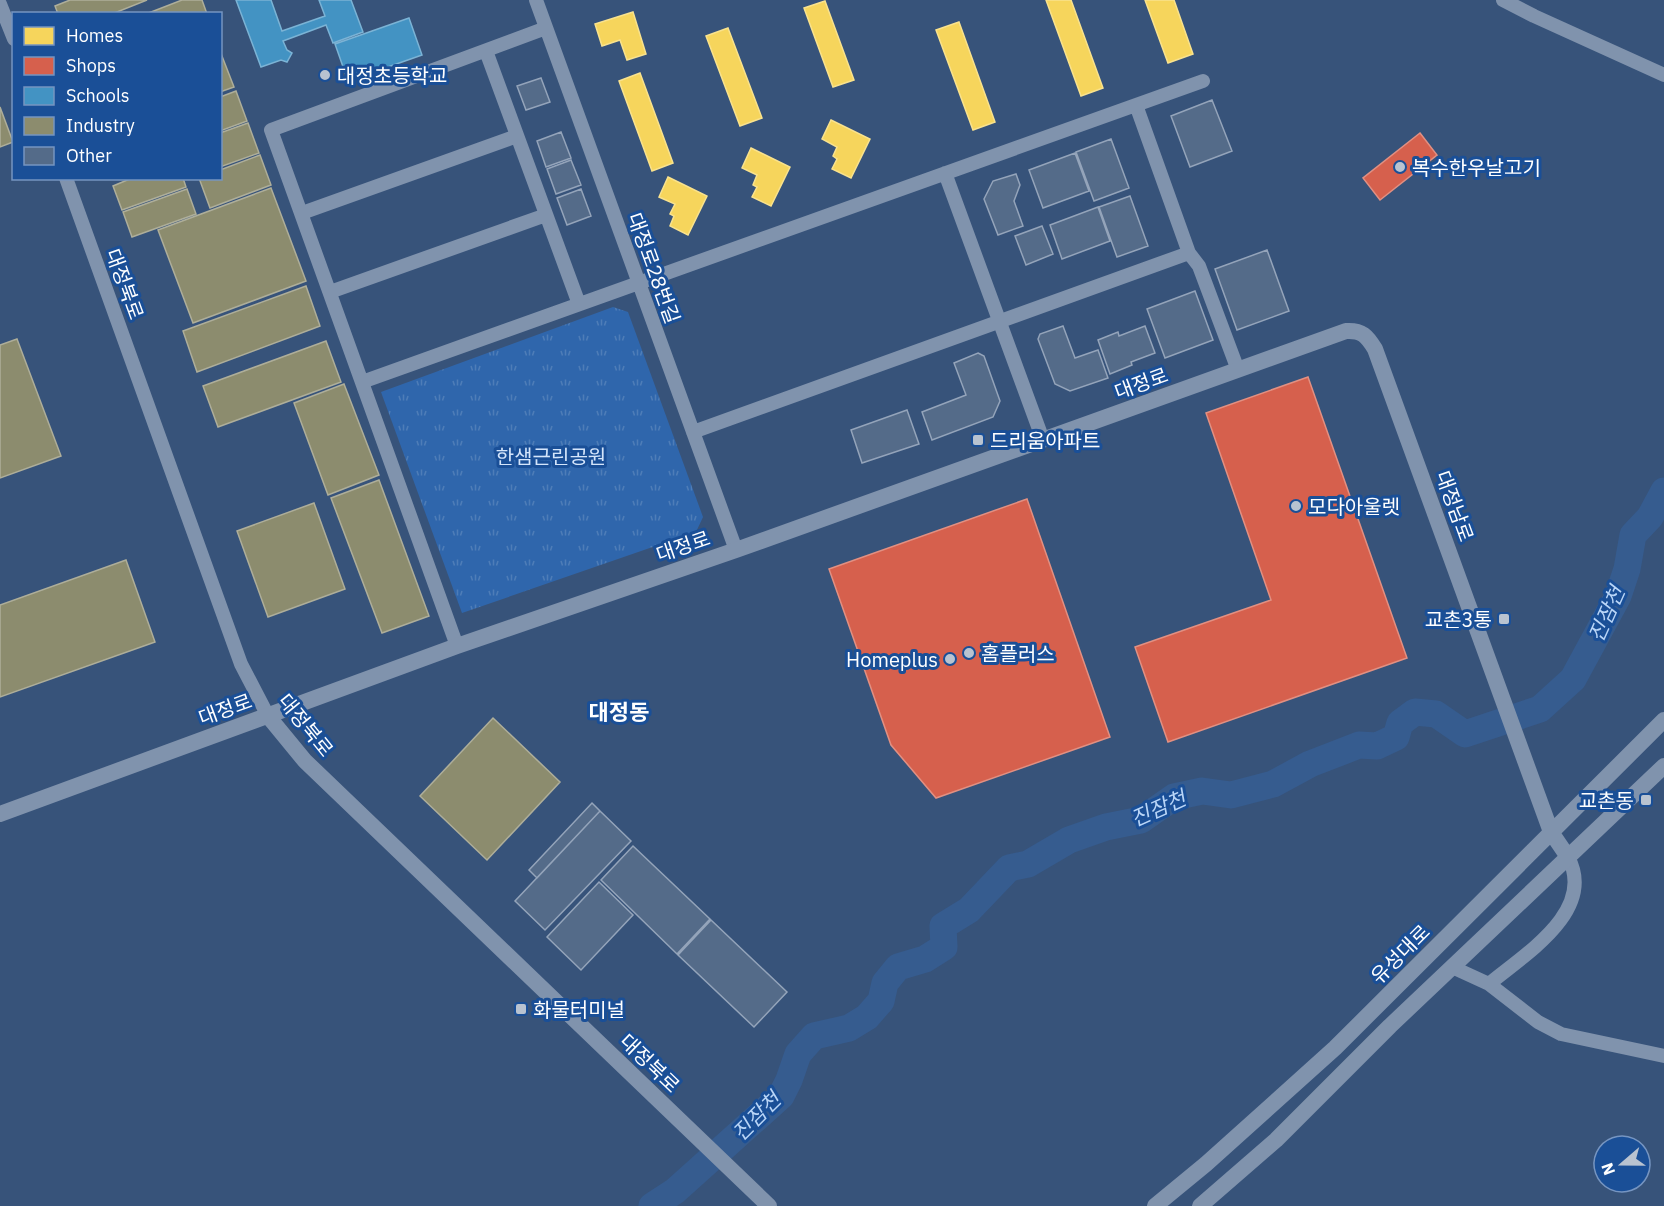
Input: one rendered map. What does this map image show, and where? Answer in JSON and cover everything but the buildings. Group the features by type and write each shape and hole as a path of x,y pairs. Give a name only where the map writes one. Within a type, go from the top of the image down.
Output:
{"street":[{"name":"대정로28번길","path":"536,0 736,550"},
{"path":"1503,0 1664,75"},
{"path":"0,4 12,34"},
{"path":"457,646 272,130 546,28"},
{"path":"486,51 579,304"},
{"path":"362,382 1203,81"},
{"path":"1136,105 1189,253 1199,266 1238,370"},
{"path":"302,213 518,136"},
{"path":"945,173 1042,440"},
{"name":"대정북로","path":"67,180 241,664 268,716 305,761 769,1206"},
{"path":"330,292 546,215"},
{"path":"693,432 1189,253"},
{"name":"대정로","path":"0,814 457,646 736,550 1346,331 1366,334 1375,349"},
{"name":"대정남로","path":"1375,349 1551,832"},
{"name":"유성대로","path":"1155,1206 1206,1164 1335,1048 1664,720"},
{"path":"1200,1206 1276,1140 1452,967 1664,766"},
{"path":"1489,984 1554,928 1569,909 1576,887 1573,866 1551,832"},
{"path":"1452,967 1489,984 1539,1022 1561,1034 1664,1056"}],"green space":[{"name":"한샘근린공원","path":"613,307 628,312 703,517 696,532 462,613 381,392"}],"waterway":[{"name":"진잠천","path":"652,1206 675,1191 781,1096 798,1054 814,1036 849,1028 867,1017 881,1001 885,983 898,967 925,959 944,947 943,926 969,910 1009,868 1028,864 1069,840 1106,827 1141,820 1174,797 1202,791 1231,795 1273,784 1310,764 1359,745 1377,746 1396,737 1400,723 1415,712 1436,714 1465,734 1540,709 1573,679 1618,596 1627,569 1633,535 1650,517 1664,491"}],"place":[{"name":"대정초등학교","path":"325,75"},
{"name":"복수한우날고기","path":"1400,167"},
{"name":"드리움아파트","path":"978,440"},
{"name":"모다아울렛","path":"1296,506"},
{"name":"교촌3통","path":"1504,619"},
{"name":"홈플러스","path":"969,653"},
{"name":"Homeplus","path":"950,659"},
{"name":"교촌동","path":"1646,800"},
{"name":"화물터미널","path":"521,1009"}],"district":[{"name":"대정동","path":"619,711"}]}
